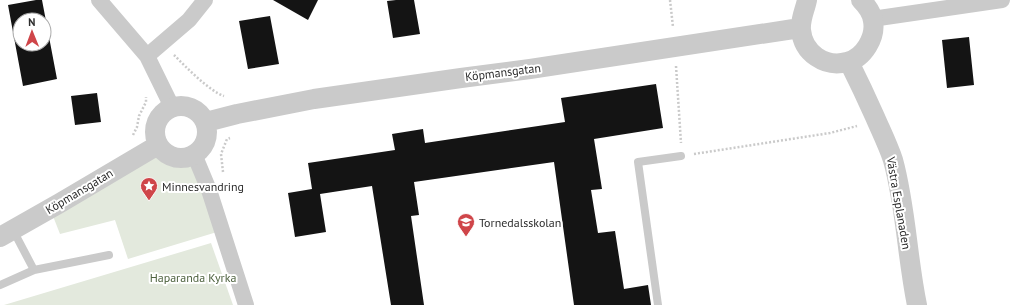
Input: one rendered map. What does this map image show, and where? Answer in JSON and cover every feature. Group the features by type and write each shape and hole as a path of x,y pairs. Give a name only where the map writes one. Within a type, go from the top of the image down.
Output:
{"street":[{"path":"99,0 148,56 172,107"},
{"path":"148,56 189,20 206,0"},
{"path":"809,3 802,18 800,28 802,39 807,48 814,55 823,61 833,63 849,62 862,54 868,46 872,36 872,19 867,6 861,0"},
{"path":"872,19 1002,0"},
{"name":"Köpmansgatan","path":"206,122 237,114 314,99 530,69 800,28"},
{"name":"Västra Esplanaden","path":"849,62 887,144 892,159 903,211 912,281 917,305"},
{"path":"181,105 192,108 199,112 206,122 206,141 201,149 191,156 181,158 169,155 158,145 155,135 158,120 163,112 172,107 181,105"},
{"name":"Köpmansgatan","path":"7,234 158,145"},
{"path":"194,154 209,190 246,305"}],"lane":[{"path":"658,305 638,162 681,156"},
{"path":"7,234 34,270"},
{"path":"0,285 34,270 108,255"}],"path":[{"path":"670,0 675,47 681,156 830,133 876,121"},
{"path":"161,44 207,86 233,100 242,132 227,139 221,154 223,175"},
{"path":"133,137 139,116 146,102 147,92"}],"green space":[{"path":"156,154 192,162 217,232 128,259 115,220 60,234 51,211"},
{"name":"Haparanda Kyrka","path":"211,243 233,305 4,305"}],"building":[{"path":"42,0 44,12 12,12 12,27 8,5"},
{"path":"273,0 318,0 308,20"},
{"path":"414,0 420,34 393,38 387,1"},
{"path":"270,16 279,64 248,69 239,21"},
{"path":"969,37 974,85 947,88 942,40"},
{"path":"17,52 52,52 57,79 23,86"},
{"path":"656,84 663,128 594,139 602,189 591,190 598,233 615,231 624,289 648,285 651,305 574,305 554,162 414,182 419,215 411,216 424,305 391,305 372,186 320,194 326,232 295,237 288,193 312,189 308,163 395,150 392,134 423,129 425,143 565,122 561,98"},
{"path":"97,93 101,122 75,125 71,96"}],"place":[{"name":"Minnesvandring","path":"149,201"},
{"name":"Tornedalsskolan","path":"466,237"}]}
